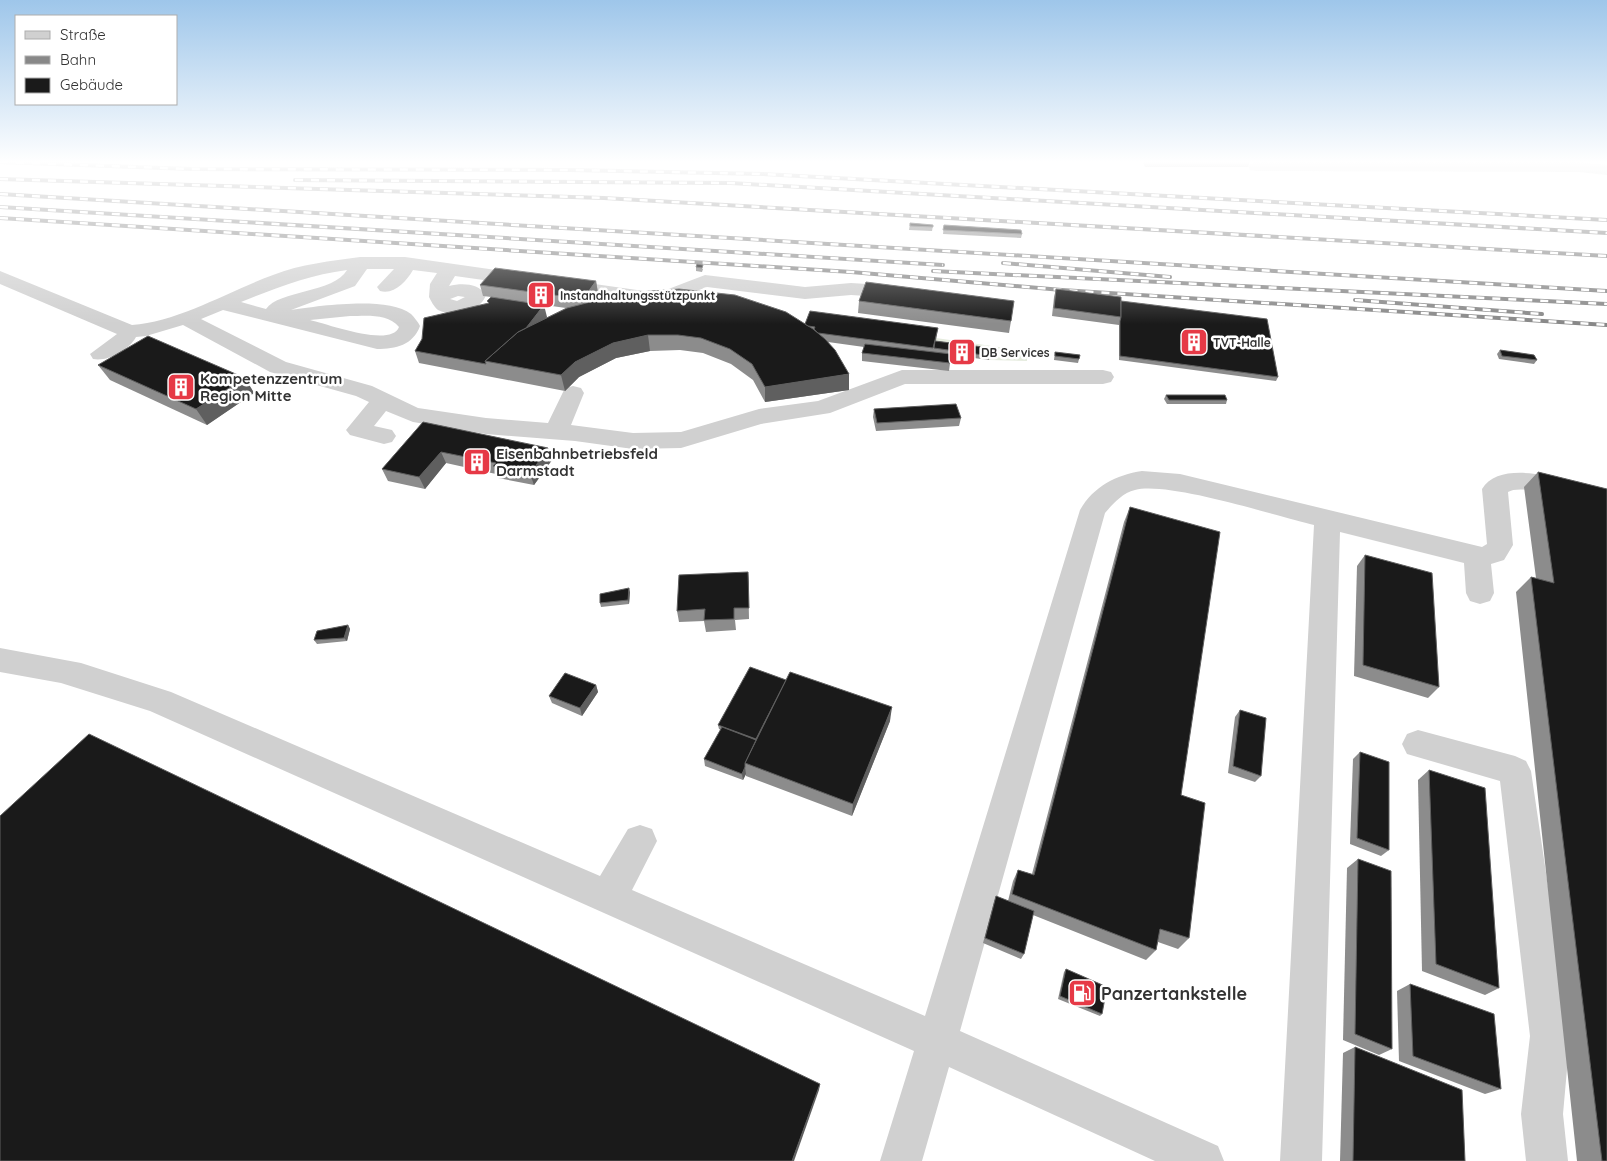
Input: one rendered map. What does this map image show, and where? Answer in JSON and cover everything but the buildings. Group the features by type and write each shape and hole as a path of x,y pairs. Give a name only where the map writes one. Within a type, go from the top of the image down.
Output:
{"lane":[{"path":"274,315 288,302 343,285 354,277 360,263"},
{"path":"0,277 130,332 146,330 185,318 220,302 298,273 325,267 360,263 405,263 703,304"},
{"path":"387,287 402,271 405,263"},
{"path":"439,297 442,281 450,269"},
{"path":"659,299 695,283 711,281 805,293 851,290 920,294"},
{"path":"220,302 377,343 397,341 404,336 410,326 401,317 363,308 274,315"},
{"path":"185,318 244,351 278,367 358,389 408,413 426,418 509,429 555,431 634,442 664,442 696,437 759,417 822,408 902,377 1103,377"},
{"path":"101,354 124,340 130,332"},
{"path":"555,431 563,419 573,393"},
{"path":"383,400 358,430 384,436"},
{"path":"901,1161 938,1041 1093,510 1102,498 1117,485 1139,480 1166,480 1477,556 1489,557 1500,545 1495,489 1507,481 1527,481 1607,500"},
{"path":"1301,1161 1327,519"},
{"path":"1477,556 1480,593"},
{"path":"0,660 29,663 81,675 160,701 938,1041 1203,1161"},
{"path":"1418,744 1515,771 1550,1036 1542,1114 1547,1161"},
{"path":"608,897 640,841"}],"shaded area":[{"path":"936,338 1027,351 1027,361 989,360 990,352 935,345"}],"railway":[{"path":"133,215 943,265"},
{"path":"351,215 1607,291"},
{"path":"901,215 1607,256"},
{"path":"1295,215 1607,233"},
{"path":"1519,215 1607,220"},
{"path":"0,218 851,272 1062,290 1607,325"},
{"path":"1003,263 1170,277"},
{"path":"933,271 1607,304"},
{"path":"1355,300 1542,314"}],"place":[{"name":"Instandhaltungsstützpunkt","path":"541,295"},
{"name":"TVT-Halle","path":"1194,342"},
{"name":"DB Services","path":"962,352"},
{"name":"Kompetenzzentrum Region Mitte","path":"181,387"},
{"name":"Eisenbahnbetriebsfeld Darmstadt","path":"477,462"},
{"name":"Panzertankstelle","path":"1082,993"}]}
